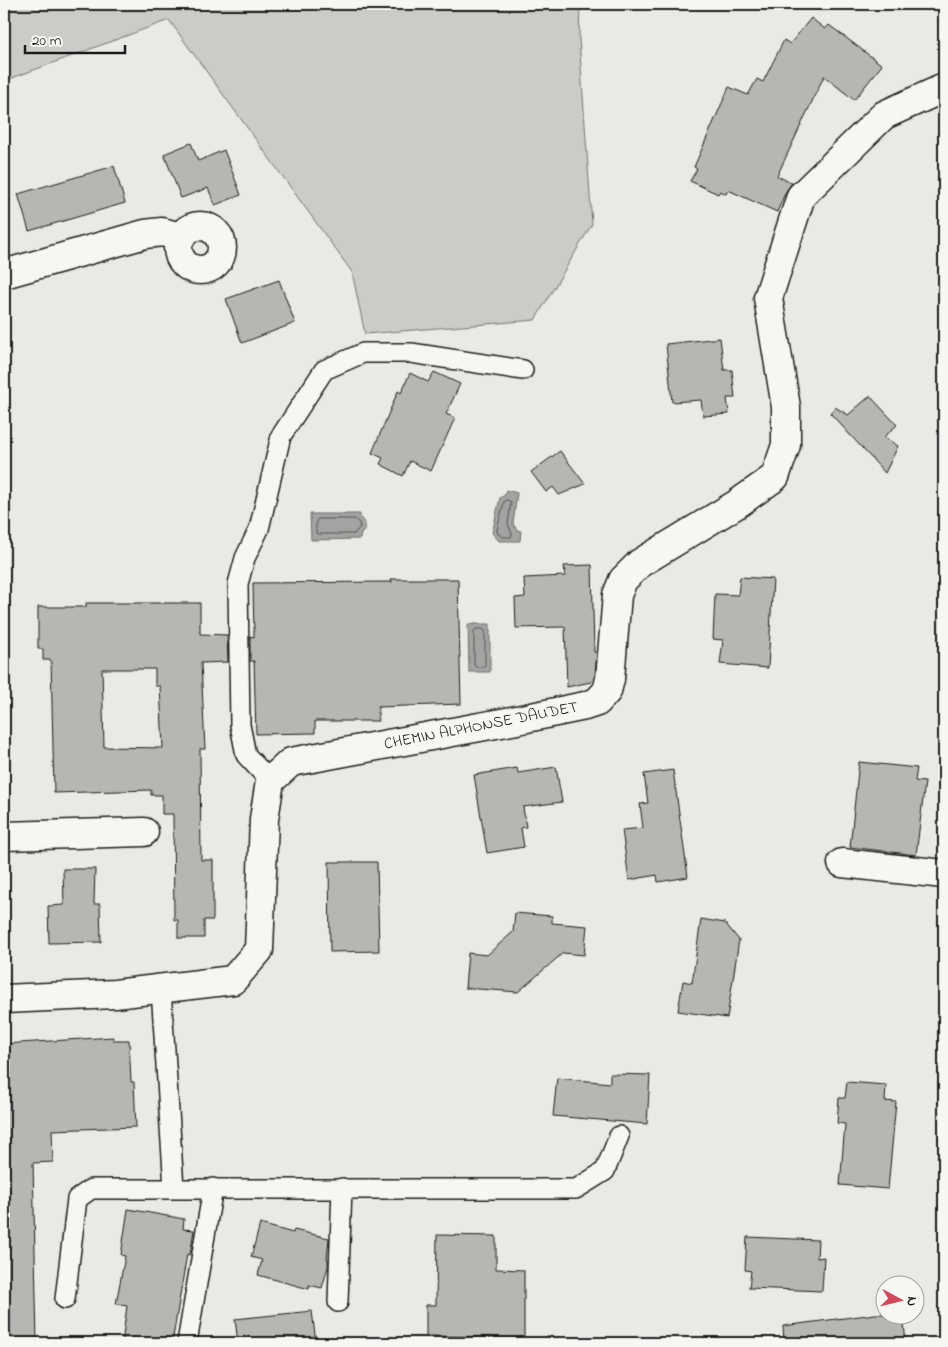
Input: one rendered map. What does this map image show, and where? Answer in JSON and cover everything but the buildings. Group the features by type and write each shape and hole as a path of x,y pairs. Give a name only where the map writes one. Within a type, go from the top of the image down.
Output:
{"street":[{"name":"CHEMIN ALPHONSE DAUDET","path":"270,781 291,762 518,720 597,702 606,691 610,678 617,595 623,580 640,564 737,504 775,477 786,445 786,407 768,298 801,196 884,115 944,88"},
{"path":"4,274 145,234 162,232 181,237"},
{"path":"4,999 115,994 233,980 259,950 264,819 270,781"},
{"path":"4,836 144,832"},
{"path":"842,863 944,874"}],"lane":[{"path":"270,781 246,756 240,725 238,584 245,558 259,529 281,436 324,370 363,354 411,353 522,370"},
{"path":"161,989 174,1188"},
{"path":"65,1299 77,1199 91,1188 576,1189 604,1171 619,1136"},
{"path":"187,1343 213,1188"},
{"path":"338,1302 342,1188"}],"shaded area":[{"path":"4,4 580,4 579,39 592,224 535,320 365,334 352,272 169,20 4,81"}],"water":[{"path":"506,490 517,493 513,524 517,530 521,531 520,541 499,541 492,533 500,498 505,495"},
{"path":"310,514 360,514 365,528 360,539 311,540"},
{"path":"468,624 490,624 490,672 469,672"}]}
